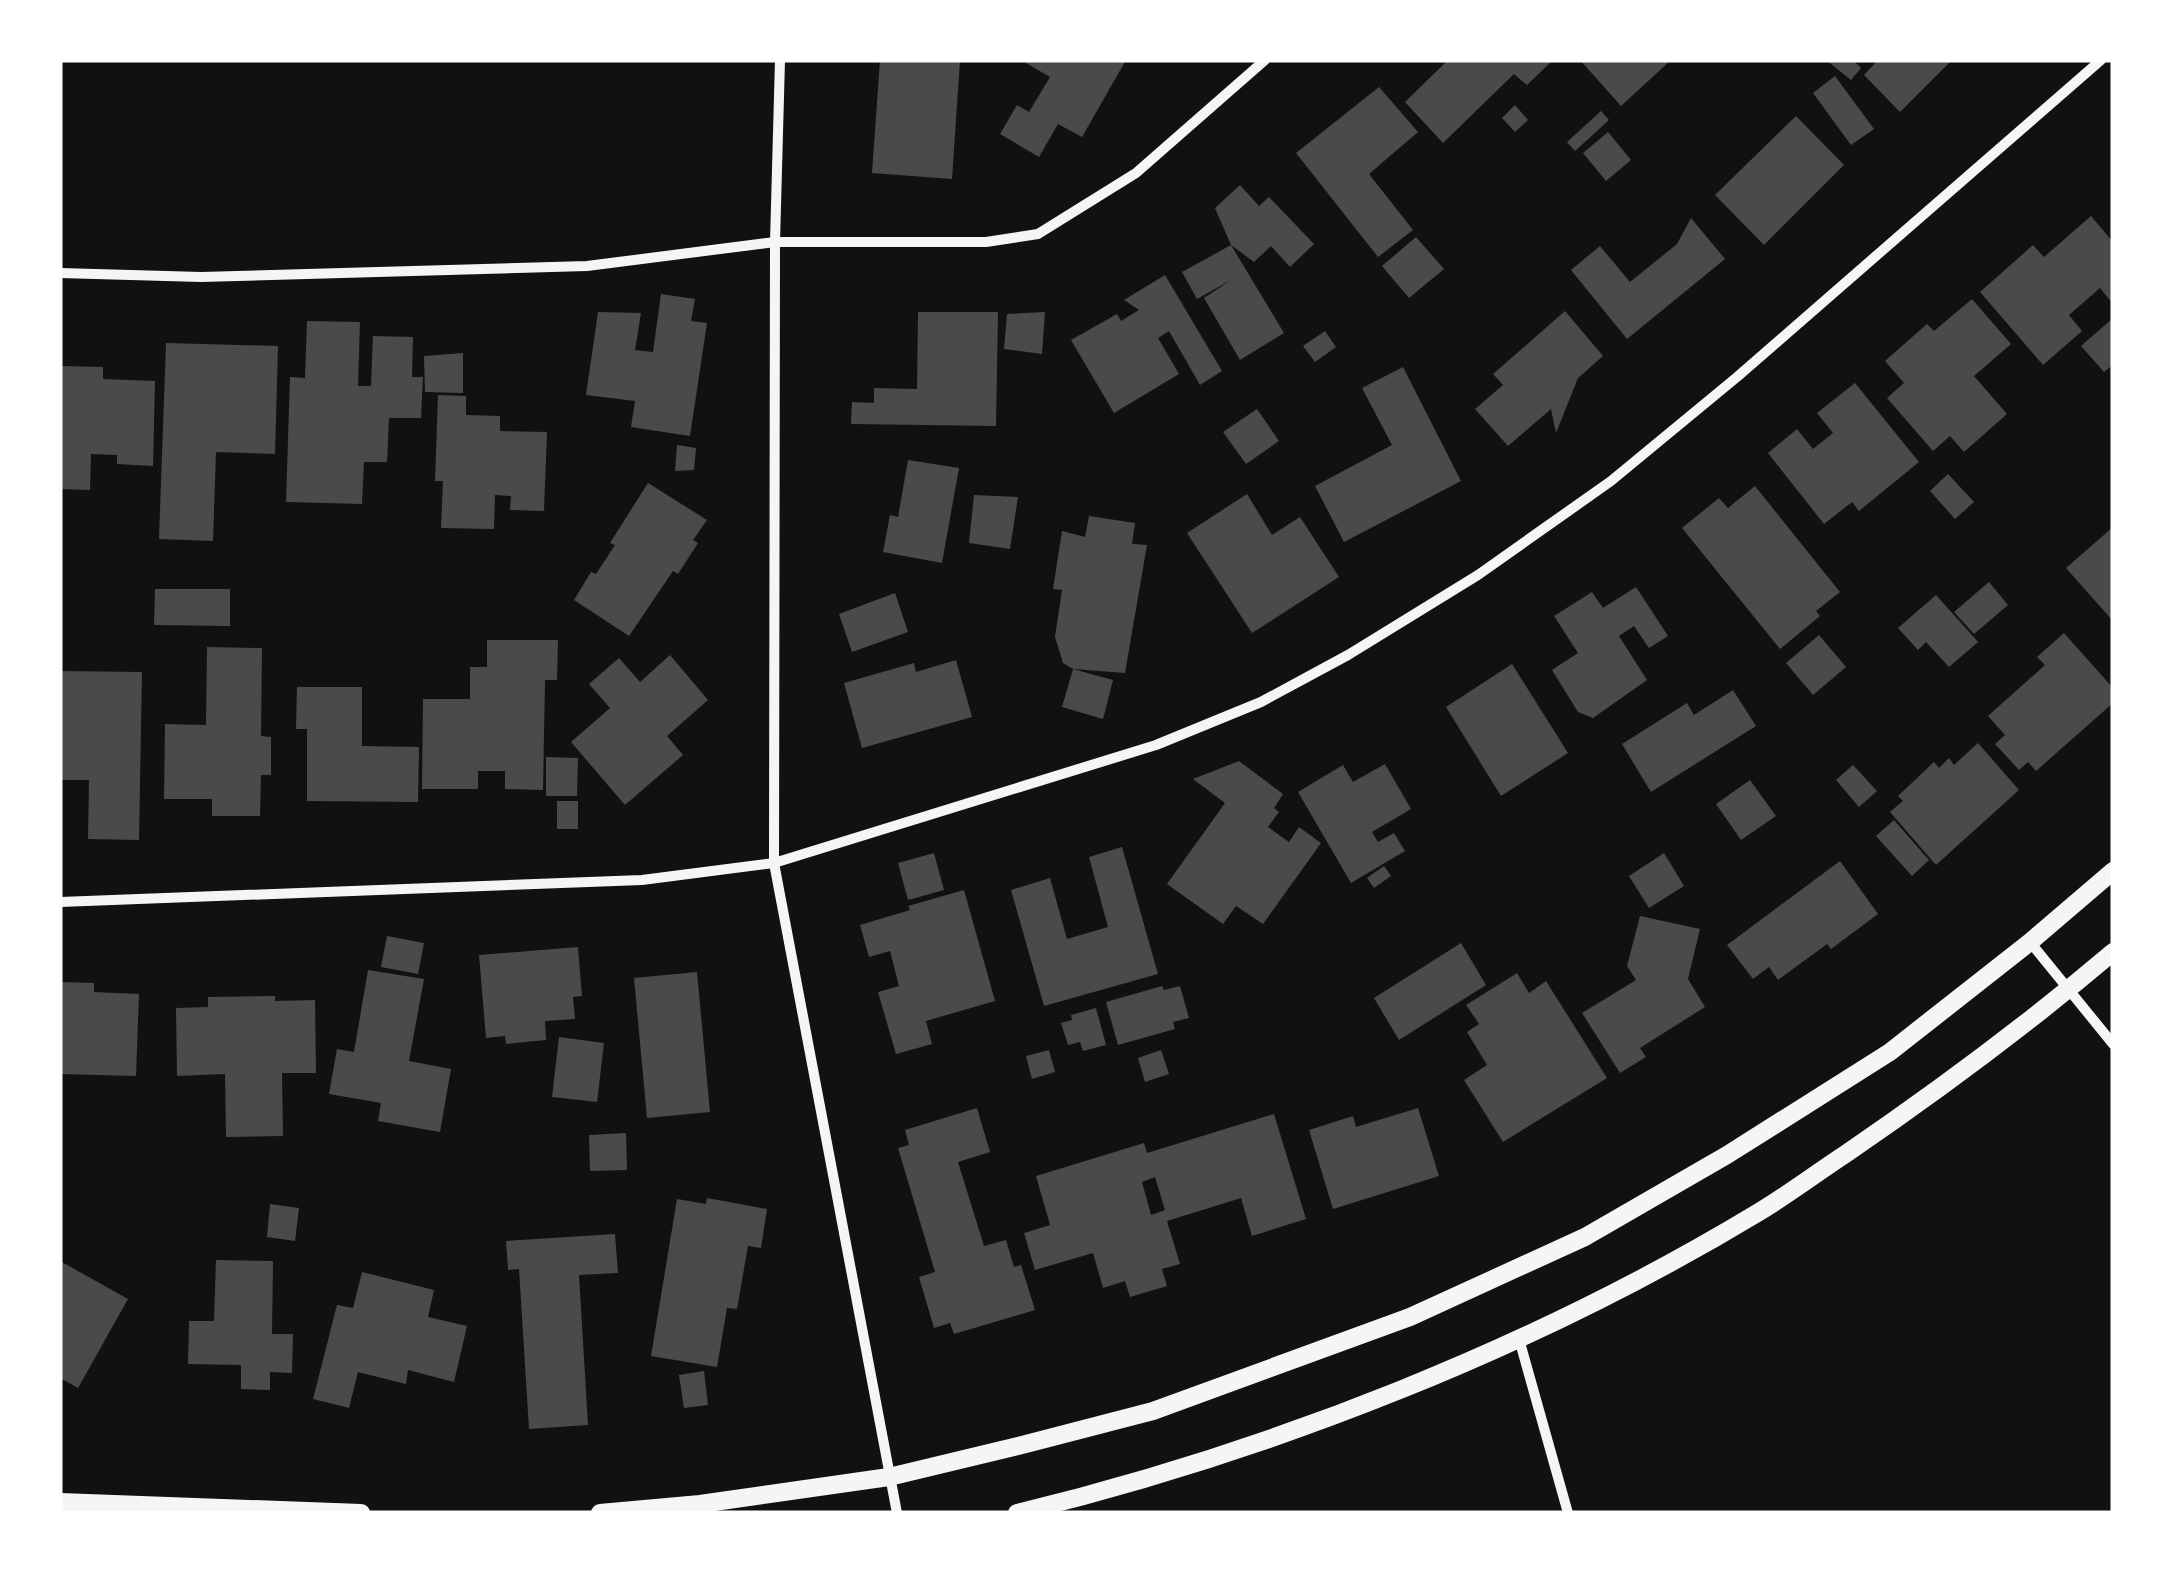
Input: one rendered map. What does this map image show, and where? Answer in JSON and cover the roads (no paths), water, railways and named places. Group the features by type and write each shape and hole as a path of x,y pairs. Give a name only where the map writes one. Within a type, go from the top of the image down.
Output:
{"street":[{"path":"780,60 774,862 897,1513"},
{"path":"60,273 201,277 586,266 776,242 986,242 1038,234 1136,172 1265,60"},
{"path":"60,902 642,880 774,862 1156,745 1261,702 1478,575 1611,481 1738,377 2101,60"},
{"path":"600,1513 700,1504 888,1477 1153,1411 1410,1317 1586,1237 1727,1156 1890,1052 2113,871"},
{"path":"2030,942 2113,1044"},
{"path":"1018,1513 1177,1470 1322,1419 1519,1339 1615,1292 1760,1212 1967,1070 2113,952"},
{"path":"1519,1339 1568,1513"},
{"path":"60,1502 361,1513"}]}
